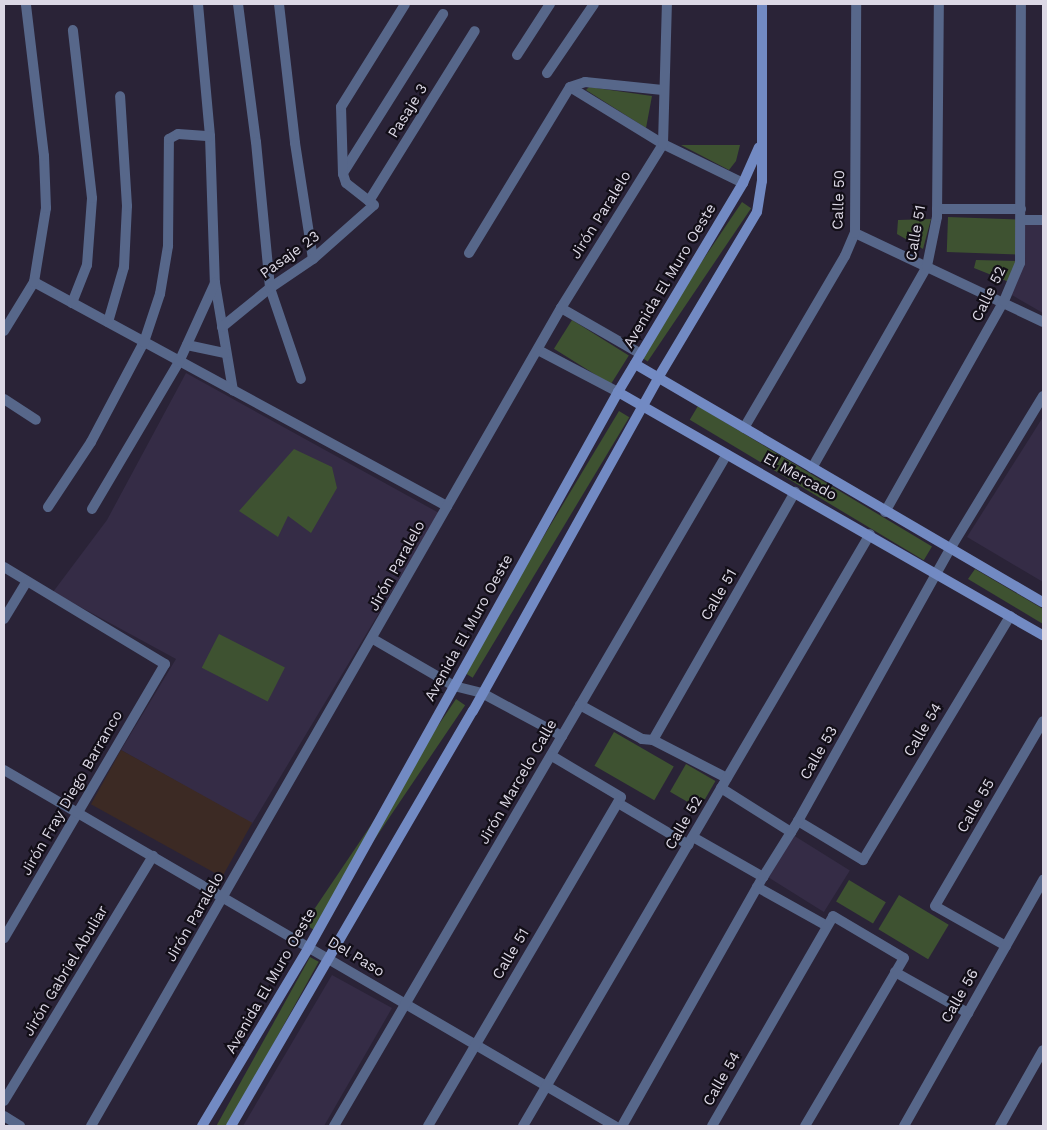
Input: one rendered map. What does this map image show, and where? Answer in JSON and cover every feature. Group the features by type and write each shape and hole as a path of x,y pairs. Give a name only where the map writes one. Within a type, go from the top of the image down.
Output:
{"main road":[{"name":"Avenida El Muro Oeste","path":"231,1126 482,693 658,378 758,212 761,198 762,4"},
{"name":"Avenida El Muro Oeste","path":"202,1126 309,947 618,392 743,183 761,144"},
{"name":"El Mercado","path":"634,364 885,512 1043,602"},
{"name":"El Mercado","path":"618,392 939,573 1043,635"}],"street":[{"path":"4,331 34,282 46,208 44,156 26,4"},
{"path":"198,4 210,136 216,283 233,390"},
{"path":"238,4 256,142 270,288 301,379"},
{"path":"279,4 295,143 313,259"},
{"path":"372,203 346,183 343,174 342,107 404,4"},
{"path":"517,55 550,4"},
{"path":"547,73 594,4"},
{"path":"663,144 663,90 667,4"},
{"name":"Calle 50","path":"744,428 845,256 855,233 856,4"},
{"name":"Calle 51","path":"812,468 927,266 937,209 939,4"},
{"name":"Calle 52","path":"885,512 1004,301 1020,263 1021,4"},
{"path":"343,174 443,14"},
{"path":"72,303 87,265 92,198 73,30"},
{"name":"Pasaje 3","path":"372,203 475,31"},
{"path":"469,253 570,87 585,82 663,90"},
{"path":"570,87 663,144 743,183"},
{"path":"108,322 124,267 126,233 125,152 120,96"},
{"path":"48,507 91,442 144,342 160,294 168,246 169,139 178,134 210,136"},
{"name":"Jirón Paralelo","path":"91,1126 373,639 561,308 663,144"},
{"name":"Pasaje 23","path":"222,327 270,288 313,259 372,203"},
{"path":"937,209 1021,209"},
{"path":"1021,220 1043,220"},
{"path":"855,233 1004,301 1043,322"},
{"path":"34,282 447,506"},
{"path":"92,509 179,362 216,283"},
{"path":"561,308 641,354"},
{"path":"186,345 226,353"},
{"name":"El Mercado","path":"538,350 618,392"},
{"name":"Calle 53","path":"622,1126 763,877 798,821 939,573 950,549 1043,396"},
{"path":"4,398 36,420"},
{"name":"Jirón Marcelo Calle","path":"334,1126 727,454"},
{"name":"Calle 51","path":"653,740 795,492"},
{"name":"Calle 52","path":"523,1126 870,534"},
{"path":"4,567 27,581 4,619"},
{"name":"Jirón Fray Diego Barranco","path":"4,938 165,664 27,581"},
{"name":"Calle 54","path":"798,821 863,860 1010,616"},
{"path":"373,639 454,686 482,693 562,736"},
{"path":"580,705 642,739 653,740 727,778"},
{"name":"Calle 55","path":"1006,946 935,906 1043,721"},
{"path":"552,756 620,800 691,841 763,877"},
{"name":"Del Paso","path":"5,774 79,812 223,899 309,947 615,1126"},
{"path":"721,788 791,832"},
{"name":"Calle 51","path":"428,1126 620,800"},
{"name":"Jirón Gabriel Abuliar","path":"5,1096 154,856"},
{"name":"Calle 56","path":"904,1126 1043,880"},
{"path":"757,888 827,926"},
{"name":"Calle 54","path":"712,1126 833,916 904,958 895,972"},
{"path":"805,1126 895,972 968,1013"},
{"path":"1000,1126 1043,1050"},
{"path":"4,1116 20,1126"}],"shaded area":[{"path":"1023,224 1043,224 1043,313 1010,294"},
{"path":"186,373 439,513 252,824 121,750 176,659 53,592 107,520"},
{"path":"1043,417 1043,582 967,537"},
{"path":"121,750 252,823 222,877 91,804"},
{"path":"793,835 850,871 824,912 767,877"},
{"path":"332,975 392,1008 324,1126 243,1126"}],"green space":[{"path":"589,87 652,96 646,128 586,90"},
{"path":"681,145 740,145 736,161 729,170"},
{"path":"742,202 751,208 648,362 639,355"},
{"path":"948,217 1019,219 1018,254 947,252"},
{"path":"931,219 923,249 897,234 898,220"},
{"path":"976,260 1018,261 1009,282 974,268"},
{"path":"572,320 629,356 611,384 554,349"},
{"path":"698,406 932,547 924,560 690,420"},
{"path":"619,411 629,417 473,678 462,672"},
{"path":"294,449 332,467 337,488 311,533 288,516 278,537 239,511"},
{"path":"975,569 1043,609 1043,624 968,579"},
{"path":"219,634 285,668 268,701 202,668"},
{"path":"456,699 465,705 314,930 304,924"},
{"path":"614,732 674,766 654,800 594,766"},
{"path":"686,764 715,781 699,809 670,792"},
{"path":"849,880 886,902 873,924 836,901"},
{"path":"899,895 949,925 928,959 878,929"},
{"path":"310,957 319,962 228,1126 216,1126"}]}
